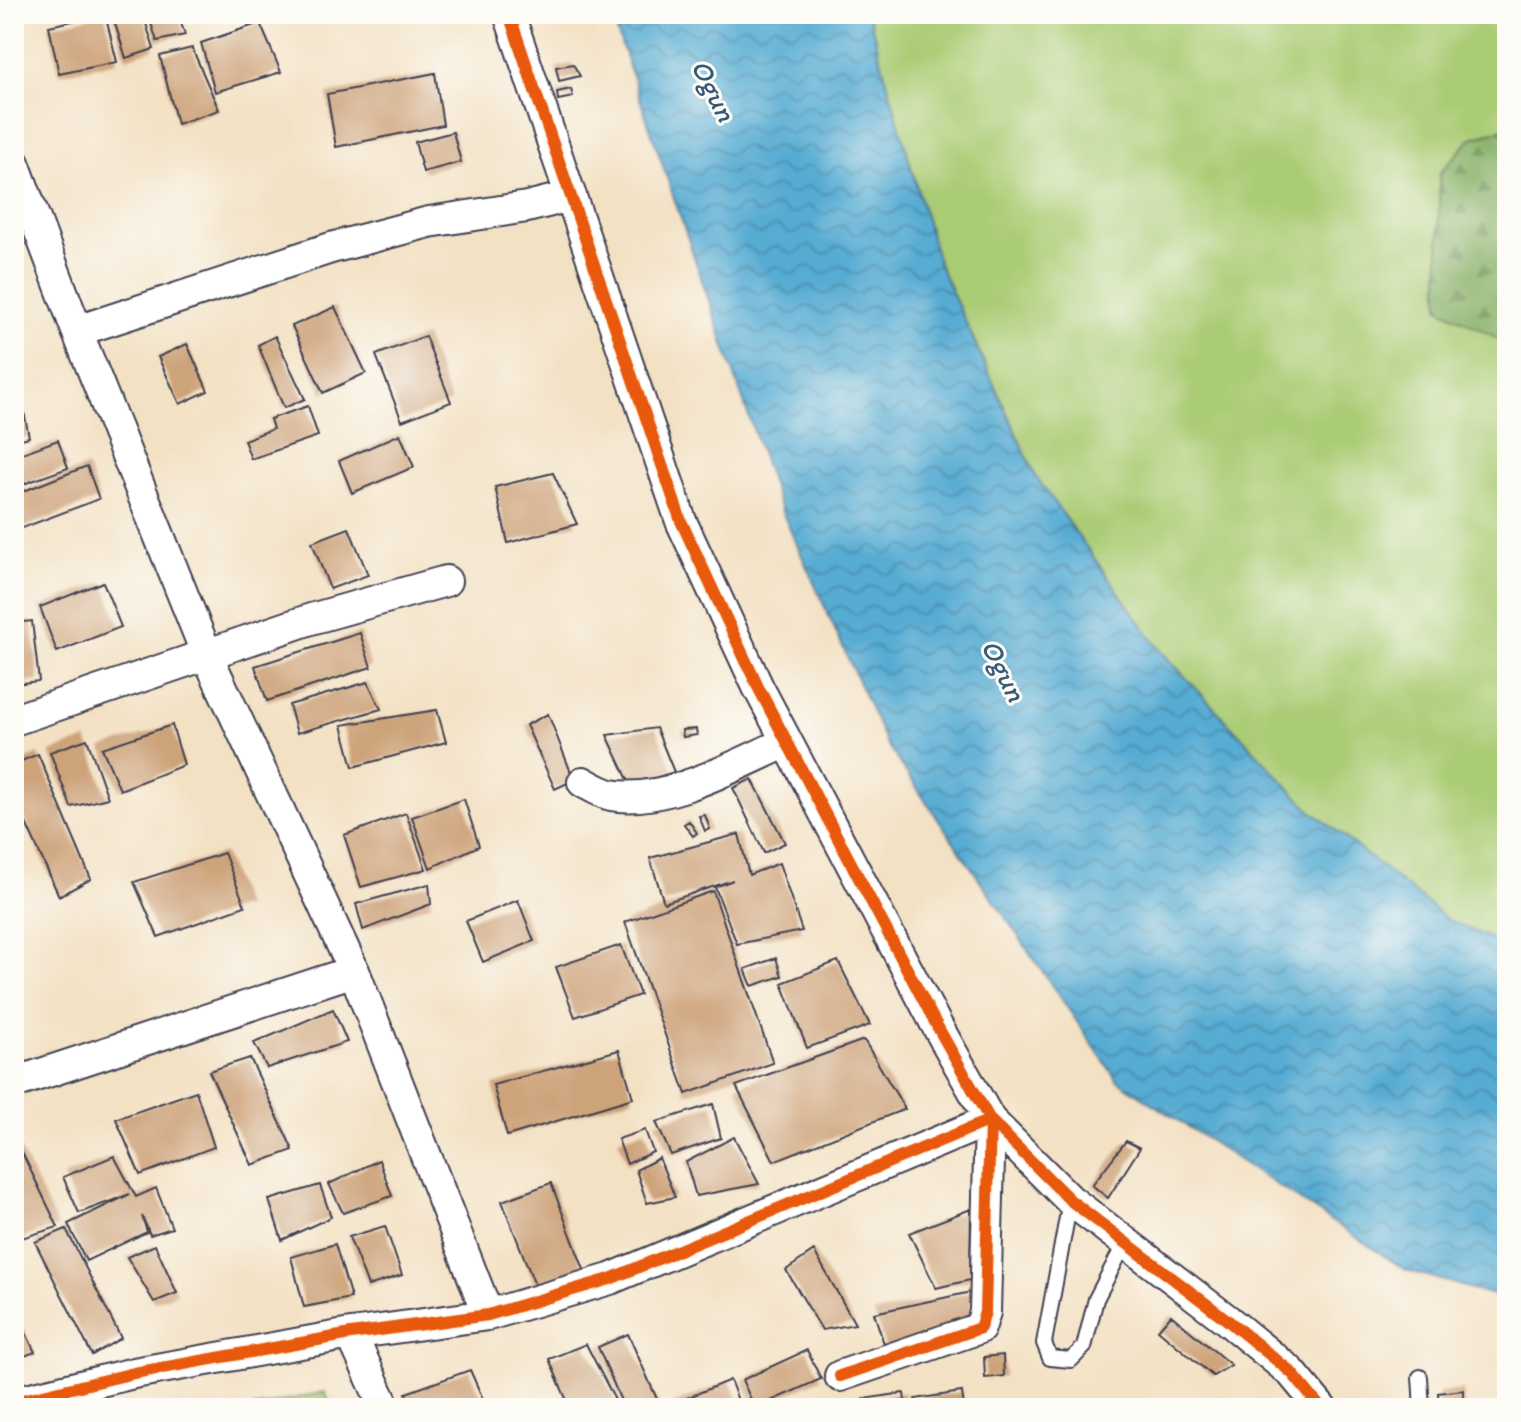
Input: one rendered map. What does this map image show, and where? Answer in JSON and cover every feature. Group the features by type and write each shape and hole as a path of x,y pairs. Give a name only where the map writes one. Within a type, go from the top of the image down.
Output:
{"street":[{"path":"509,14 681,521 758,687 990,1120 1070,1200 1280,1363 1321,1408"},
{"path":"14,163 77,331 207,655 354,971 488,1315"},
{"path":"77,331 331,248 429,222 527,207 571,196"},
{"path":"14,720 311,619 446,581"},
{"path":"583,782 607,794 624,797 652,794 680,787 787,742"},
{"path":"14,1083 354,971"},
{"path":"14,1402 134,1373 351,1334 488,1315 610,1279 990,1120"},
{"path":"840,1376 980,1328 985,1312 990,1120"},
{"path":"351,1334 385,1408"}],"lane":[{"path":"1070,1200 1044,1343 1050,1358 1071,1360 1084,1347 1096,1299 1125,1243"},
{"path":"1420,1377 1422,1408"}],"green space":[{"path":"868,14 1507,14 1507,128 1472,138 1439,174 1439,308 1507,343 1507,946 1448,920 1309,809 1160,650 1036,477 938,262"},
{"path":"1507,128 1507,343 1439,308 1439,174 1472,138"},
{"path":"325,1392 332,1408 252,1408"}],"water":[{"name":"Ogun","path":"611,14 868,14 938,262 1036,477 1160,650 1309,809 1448,920 1507,946 1507,1299 1406,1270 1117,1080 886,743 779,505"}],"building":[{"path":"105,14 117,62 59,74 49,26"},
{"path":"112,14 143,14 154,49 126,58"},
{"path":"148,14 178,14 185,35 157,41"},
{"path":"260,23 281,72 215,92 201,43"},
{"path":"192,48 219,110 177,124 160,56"},
{"path":"573,64 580,76 559,81 556,67"},
{"path":"435,73 443,125 336,147 327,94"},
{"path":"571,89 573,97 558,100 557,92"},
{"path":"453,132 461,162 423,172 415,142"},
{"path":"335,307 366,373 323,393 292,326"},
{"path":"275,336 305,399 284,408 258,345"},
{"path":"425,336 451,402 402,421 376,355"},
{"path":"187,344 208,391 180,404 158,357"},
{"path":"17,376 29,437 14,441 14,377"},
{"path":"308,406 318,436 251,459 244,440 273,429 270,419"},
{"path":"400,434 414,467 352,493 339,461"},
{"path":"58,440 68,468 24,484 14,456"},
{"path":"87,466 99,499 17,530 14,495"},
{"path":"553,473 577,524 508,543 495,487"},
{"path":"349,528 368,575 330,589 312,542"},
{"path":"103,582 121,627 57,652 40,607"},
{"path":"32,621 39,681 14,684 14,623"},
{"path":"360,633 371,667 267,701 255,666"},
{"path":"368,682 381,709 297,733 289,705"},
{"path":"437,710 446,742 353,767 342,725"},
{"path":"548,714 574,780 555,789 526,725"},
{"path":"172,725 184,765 120,790 102,748"},
{"path":"656,728 674,772 631,786 607,735"},
{"path":"696,729 697,735 683,737 682,730"},
{"path":"87,739 108,798 71,807 50,752"},
{"path":"38,754 91,879 59,896 14,797 14,764"},
{"path":"752,779 785,843 764,853 733,788"},
{"path":"464,799 479,846 430,868 412,817"},
{"path":"406,813 426,869 361,887 344,835"},
{"path":"705,815 710,829 705,831 699,816"},
{"path":"689,821 697,833 693,836 684,824"},
{"path":"739,834 749,875 779,863 802,931 737,944 715,887 733,880 664,903 650,858"},
{"path":"224,853 245,906 158,937 134,882"},
{"path":"429,884 431,904 363,930 356,904"},
{"path":"713,891 773,1063 686,1094 625,922"},
{"path":"518,900 534,941 483,962 466,921"},
{"path":"621,945 640,995 575,1017 556,967"},
{"path":"776,958 782,976 752,986 745,969"},
{"path":"838,961 870,1025 807,1048 782,983"},
{"path":"333,1009 347,1042 267,1068 254,1043"},
{"path":"864,1040 905,1109 774,1161 736,1086"},
{"path":"619,1050 633,1098 507,1136 493,1085"},
{"path":"250,1058 293,1150 252,1165 209,1071"},
{"path":"196,1091 214,1147 140,1175 116,1119"},
{"path":"713,1104 721,1138 671,1155 656,1122"},
{"path":"645,1130 653,1152 627,1164 618,1139"},
{"path":"14,1136 58,1227 15,1240 14,1201 18,1198 14,1191"},
{"path":"734,1137 759,1184 696,1196 686,1162"},
{"path":"1126,1141 1140,1148 1108,1198 1092,1185"},
{"path":"114,1156 136,1197 156,1188 172,1228 150,1235 142,1216 147,1232 86,1261 68,1224 130,1194 79,1213 63,1177"},
{"path":"659,1158 675,1197 647,1203 636,1170"},
{"path":"379,1160 392,1196 343,1213 329,1184"},
{"path":"551,1183 586,1275 538,1293 502,1201"},
{"path":"320,1185 331,1217 282,1240 269,1200"},
{"path":"971,1209 970,1280 936,1288 909,1233"},
{"path":"385,1226 402,1275 368,1286 349,1237"},
{"path":"66,1229 121,1338 92,1355 35,1242"},
{"path":"335,1244 351,1298 304,1307 291,1257"},
{"path":"155,1245 177,1293 154,1302 127,1257"},
{"path":"814,1251 855,1324 822,1330 786,1270"},
{"path":"971,1292 971,1330 887,1353 874,1313"},
{"path":"14,1308 35,1352 14,1360"},
{"path":"1171,1315 1231,1365 1213,1376 1158,1330"},
{"path":"628,1334 661,1408 624,1408 598,1347"},
{"path":"586,1344 615,1400 584,1408 570,1408 549,1359"},
{"path":"807,1350 821,1379 755,1408 742,1380"},
{"path":"1003,1355 1004,1376 985,1378 984,1357"},
{"path":"470,1370 487,1408 412,1408 406,1393"},
{"path":"730,1380 741,1408 671,1408 672,1404"},
{"path":"1463,1390 1464,1408 1439,1408 1438,1393"},
{"path":"962,1392 964,1408 917,1408 915,1399"},
{"path":"904,1393 906,1408 864,1408 863,1399"}],"cycle path":[{"path":"509,14 681,521 758,687 990,1120 1070,1200 1291,1372 1321,1408"},
{"path":"14,1402 134,1373 351,1334 488,1315 610,1279 990,1120 985,1312 980,1328 840,1376"}]}
